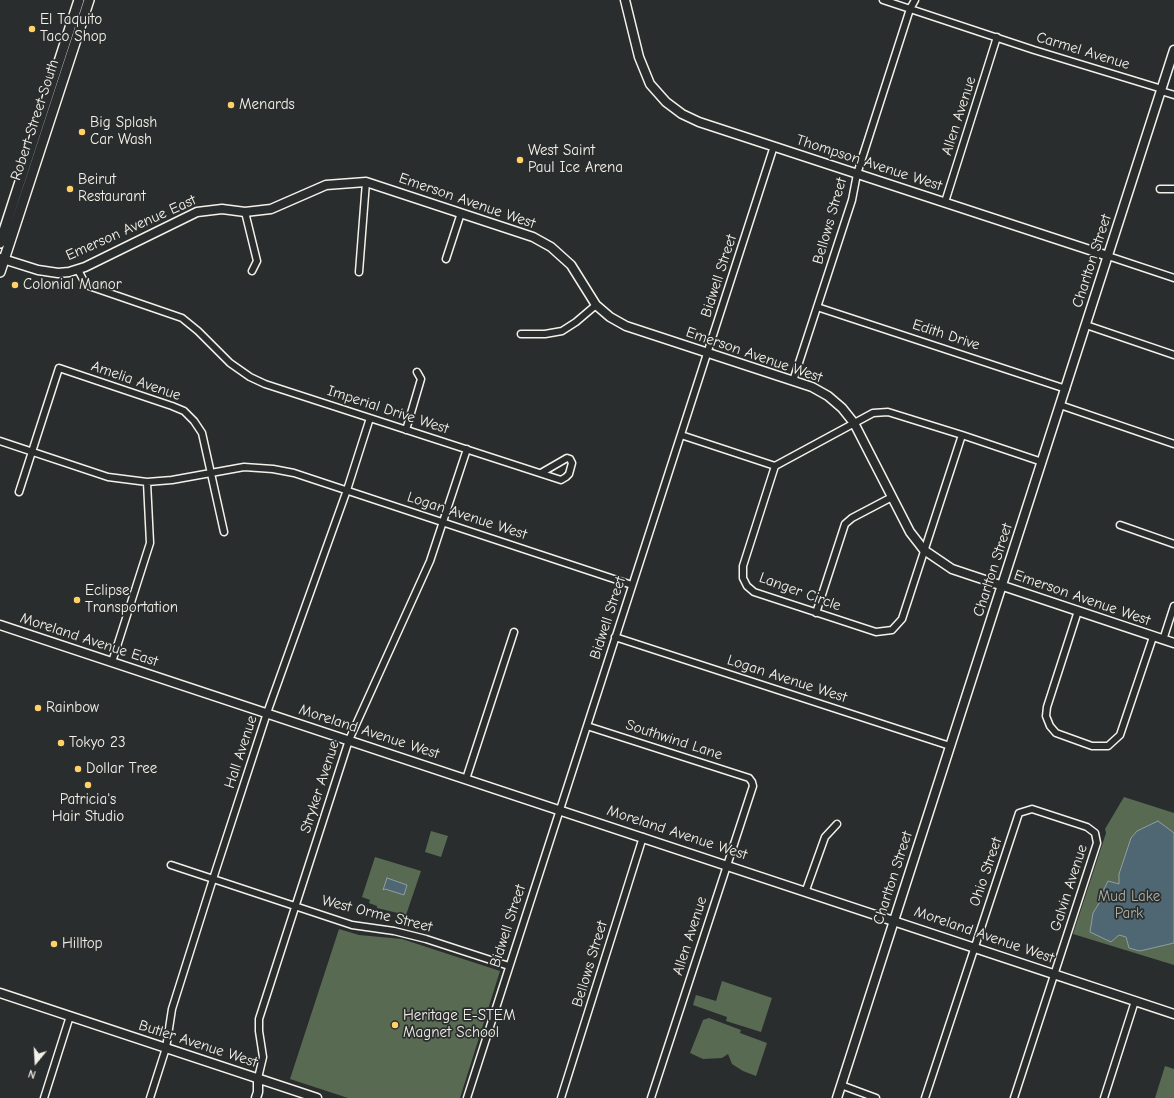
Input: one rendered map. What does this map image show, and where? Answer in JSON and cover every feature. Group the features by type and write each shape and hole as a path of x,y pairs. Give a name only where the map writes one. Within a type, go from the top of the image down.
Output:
{"main road":[{"name":"Robert Street South","path":"0,243 79,0"},
{"name":"Robert Street South","path":"0,272 2,258 63,82 89,0"},
{"path":"56,70 59,79 63,82"}],"street":[{"name":"Thompson Avenue West","path":"625,0 641,64 650,84 666,102 682,114 699,122 1174,278"},
{"name":"Carmel Avenue","path":"883,0 1174,95"},
{"name":"Bellows Street","path":"794,381 852,200 857,174 910,9 915,0"},
{"name":"Allen Avenue","path":"945,202 997,37"},
{"name":"Charlton Street","path":"837,1098 1174,50"},
{"name":"Bidwell Street","path":"467,1098 774,146"},
{"name":"Emerson Avenue East","path":"2,258 49,272 58,273 78,270 197,212 222,209 245,212 272,209 326,185 366,182"},
{"name":"Emerson Avenue West","path":"366,182 533,237 551,247 571,265 596,305 610,317 626,326 812,387 828,396 842,408 854,423 910,532 924,550 952,568 1174,643"},
{"path":"359,272 366,182"},
{"path":"1160,189 1174,189"},
{"path":"245,212 257,261 252,271"},
{"path":"446,259 461,213"},
{"name":"Imperial Drive West","path":"78,270 86,285 182,318 198,330 230,363 250,378 265,384 467,449 541,474 561,480 566,477 572,463 570,459 567,458 541,474"},
{"path":"521,334 545,334 562,331 576,322 596,305"},
{"name":"Edith Drive","path":"817,307 1066,388"},
{"path":"1086,325 1174,355"},
{"name":"Amelia Avenue","path":"32,452 59,368 172,406 184,412 194,421 202,433 224,532"},
{"path":"406,430 421,379 417,372"},
{"path":"1060,406 1174,444"},
{"path":"681,435 775,466 854,423 873,414 888,412 1042,462"},
{"name":"Hall Avenue","path":"150,1098 166,1048 172,1009 213,879 267,713 347,490 370,418"},
{"name":"Langer Circle","path":"775,466 743,566 743,578 747,586 754,592 876,632 892,630 902,619 962,435"},
{"name":"Logan Avenue West","path":"0,441 108,477 147,482 172,480 244,467 273,469 294,473 632,584"},
{"name":"Stryker Avenue","path":"256,1098 258,1092 258,1078 263,1057 258,1031 259,1019 349,740 430,561 467,449"},
{"path":"19,492 32,452"},
{"path":"112,662 150,543 147,482"},
{"path":"816,613 845,524 852,518 892,497"},
{"path":"1120,525 1174,544"},
{"path":"1163,640 1174,606"},
{"path":"1078,611 1047,707 1046,716 1050,726 1056,733 1092,746 1108,746 1116,741 1120,735 1153,637"},
{"name":"Moreland Avenue East","path":"0,625 170,681"},
{"path":"466,779 514,632"},
{"name":"Logan Avenue West","path":"615,637 950,746"},
{"name":"Moreland Avenue West","path":"170,681 806,890 1174,1014"},
{"name":"Southwind Lane","path":"587,726 749,778 752,782"},
{"name":"Allen Avenue","path":"651,1098 753,786 752,782"},
{"name":"Ohio Street","path":"925,1098 1019,813 1032,809 1087,827"},
{"path":"806,890 825,837 837,824"},
{"name":"Galvin Avenue","path":"1014,1098 1097,843 1095,833 1087,827"},
{"name":"Bellows Street","path":"561,1098 643,837"},
{"name":"West Orme Street","path":"171,865 352,925 394,931 426,939 509,966"},
{"name":"Butler Avenue West","path":"0,993 317,1098"},
{"path":"1104,1098 1135,1001"},
{"path":"44,1098 70,1016"},
{"path":"841,1085 876,1098"}],"green space":[{"name":"Mud Lake Park","path":"1124,797 1174,813 1174,965 1073,934 1106,833 1105,829"},
{"path":"431,831 448,836 441,857 425,852"},
{"path":"375,857 421,871 406,915 377,908 377,906 369,903 370,900 362,897"},
{"name":"Heritage E-STEM Magnet School","path":"339,929 359,935 402,939 500,971 460,1098 348,1098 290,1079"},
{"path":"722,981 772,998 761,1032 726,1021 727,1017 693,1005 696,995 716,1001"},
{"path":"709,1018 741,1030 740,1033 767,1043 756,1076 743,1071 732,1064 728,1054 722,1058 703,1059 690,1053 703,1020"},
{"path":"1165,1066 1174,1069 1174,1098 1155,1098"}],"water":[{"name":"Mud Lake Park","path":"1158,821 1174,833 1174,943 1140,951 1129,948 1126,937 1119,935 1111,942 1090,932 1093,913 1106,892 1103,891 1108,881 1119,884 1119,874 1131,838 1137,831"},
{"path":"387,878 407,885 404,895 385,889 383,890"}],"place":[{"name":"El Taquito Taco Shop","path":"32,29"},
{"name":"Menards","path":"231,105"},
{"name":"Big Splash Car Wash","path":"82,132"},
{"name":"West Saint Paul Ice Arena","path":"520,160"},
{"name":"Beirut Restaurant","path":"70,189"},
{"name":"Colonial Manor","path":"15,285"},
{"name":"Eclipse Transportation","path":"77,600"},
{"name":"Rainbow","path":"38,708"},
{"name":"Tokyo 23","path":"61,743"},
{"name":"Dollar Tree","path":"78,769"},
{"name":"Patricia's Hair Studio","path":"88,785"},
{"name":"Hilltop","path":"54,944"},
{"name":"Heritage E-STEM Magnet School","path":"395,1025"}]}
